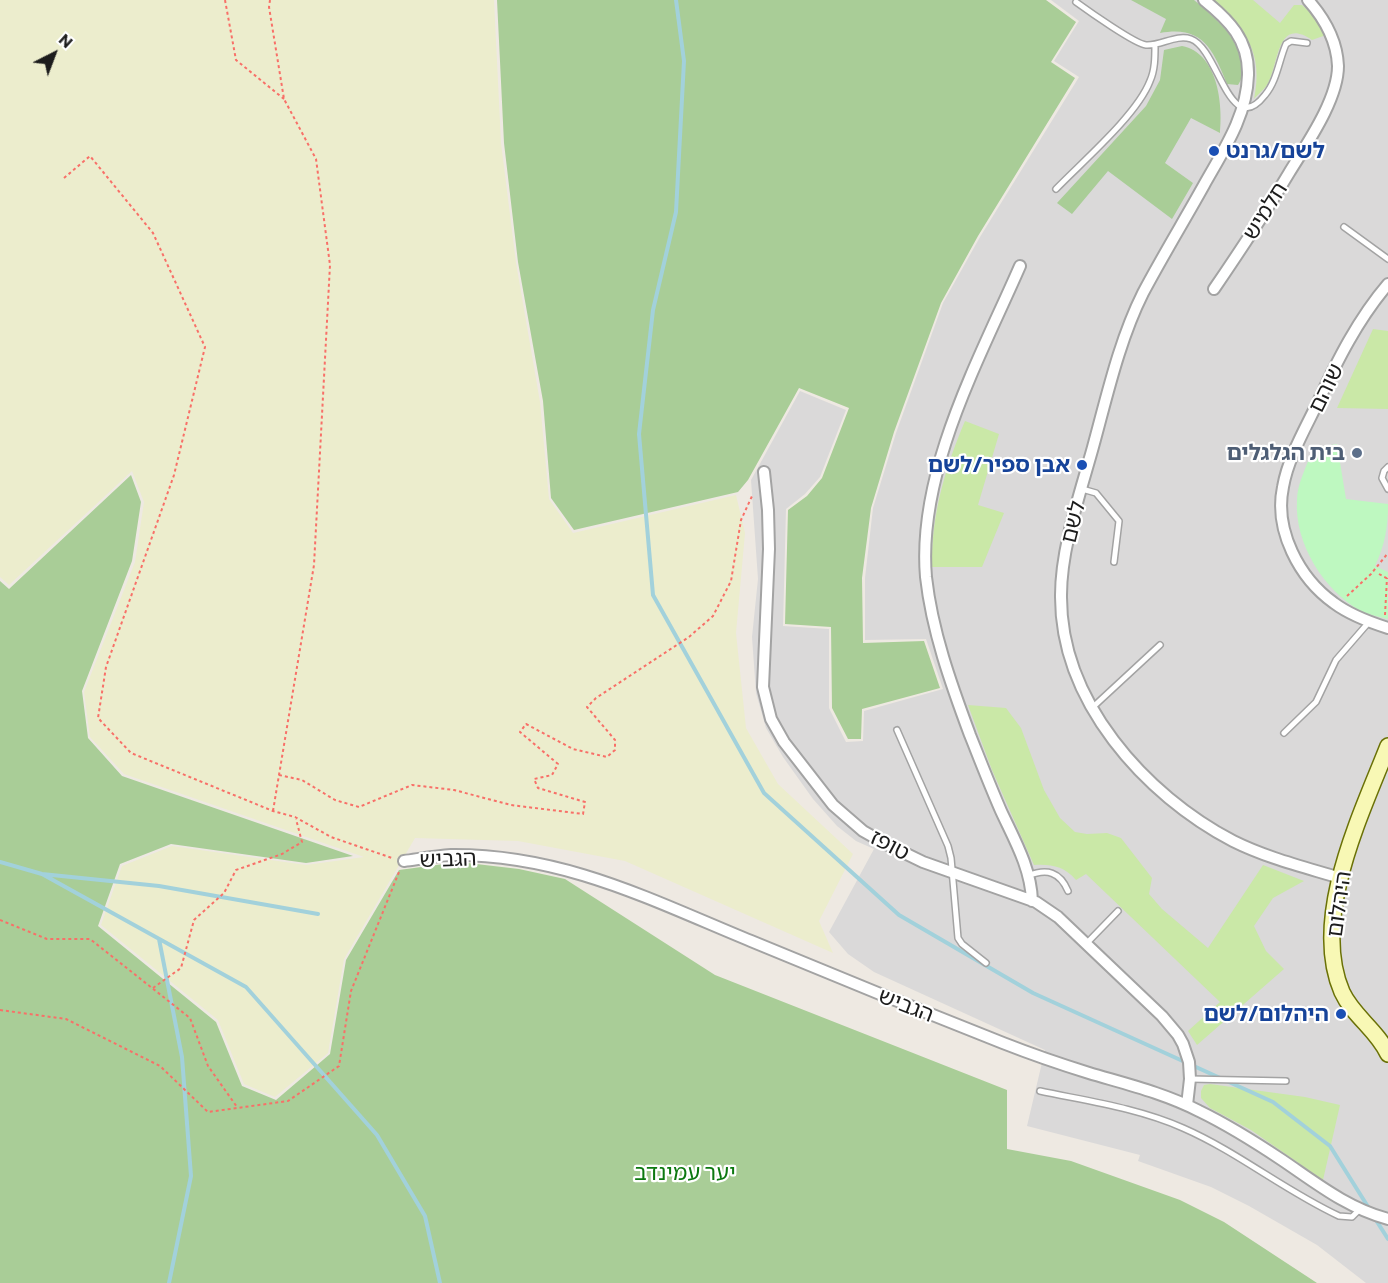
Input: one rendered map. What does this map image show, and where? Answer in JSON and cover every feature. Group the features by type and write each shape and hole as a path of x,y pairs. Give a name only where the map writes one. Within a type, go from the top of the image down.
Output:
{"street":[{"name":"לשם","path":"1204,0 1231,24 1240,36 1245,49 1248,76 1242,108 1228,142 1138,304 1117,361 1064,565 1061,598 1068,647 1080,680 1109,733 1138,769 1161,791 1193,816 1235,842 1257,852 1340,878"},
{"name":"חלמיש","path":"1214,289 1246,242 1314,131 1336,81 1338,67 1336,48 1326,25 1308,0"},
{"path":"1020,266 949,432 930,500 925,550 930,602 949,676 979,757 1028,876 1032,900"},
{"name":"שוהם","path":"1386,628 1341,608 1323,594 1296,559 1285,532 1281,504 1282,490 1291,462 1334,370 1364,317 1388,284"},
{"name":"טופז","path":"764,472 769,549 763,679 771,719 784,742 815,785 842,815 886,844 917,859 1032,900 1053,912 1171,1026 1187,1053 1190,1079 1186,1105"},
{"name":"היהלום","path":"1388,746 1349,847 1340,878 1333,927 1336,973 1348,1002 1376,1035 1388,1054"},
{"name":"הגביש","path":"404,861 450,855 503,858 557,867 605,880 893,1001 1073,1068 1158,1093 1186,1105 1236,1131 1324,1189 1360,1209 1388,1219"}],"lane":[{"path":"1076,2 1144,45 1155,45 1174,39 1192,39 1199,44 1211,60 1235,104 1242,108 1254,106 1266,94 1274,81 1286,44 1291,41 1306,43"},
{"path":"1056,189 1143,96 1151,80 1155,63 1155,45"},
{"path":"1344,227 1388,259"},
{"path":"1388,467 1382,476 1383,484 1388,489"},
{"path":"1082,489 1096,493 1119,521 1114,562"},
{"path":"1284,733 1316,702 1336,660 1369,622"},
{"path":"1093,707 1160,645"},
{"path":"897,730 948,846 958,938 962,944 986,963"},
{"path":"1028,876 1047,871 1054,873 1061,878 1068,891"},
{"path":"1086,944 1118,911"},
{"path":"1190,1079 1286,1081"},
{"path":"1040,1090 1135,1112 1174,1125 1206,1140 1339,1216 1352,1217 1360,1209"}],"path":[{"path":"225,0 236,60 284,99"},
{"path":"270,0 269,7 284,99 316,159 330,265 314,565 273,811"},
{"path":"0,1010 66,1018 160,1066 208,1112 288,1101 339,1066 351,991 404,861 331,837 296,817 273,811 131,753 98,718 106,667 174,475 206,347 153,233 90,156 64,178"},
{"path":"279,775 302,780 335,800 359,807 412,785 454,790 512,805 583,814 585,802 538,789 534,779 552,775 558,764 520,732 526,724 573,749 608,757 615,750 615,740 587,707 596,698 689,637 713,616 730,581 741,520 764,472"},
{"path":"1341,608 1347,596 1371,574 1388,553"},
{"path":"1379,574 1387,579 1386,628"},
{"path":"153,988 181,968 194,920 224,892 236,870 282,854 302,842 296,817"},
{"path":"0,920 47,939 90,939 153,988 190,1018 208,1066 237,1107"}],"shaded area":[{"path":"1051,0 1388,0 1388,1283 1366,1283 1317,1245 1249,1206 1211,1187 1138,1161 1140,1155 1027,1126 1045,1050 874,972 848,954 829,932 874,849 856,841 837,826 813,799 783,757 766,728 756,693 752,637 758,579 751,480 800,391 846,410 820,477 805,494 786,509 783,626 829,629 829,708 846,742 863,741 864,711 943,689 926,639 865,640 865,578 873,508 896,433 943,303 980,237 1079,77 1054,61 1079,21"}],"green space":[{"path":"0,0 494,0 501,143 516,263 540,402 549,499 573,533 736,495 745,533 736,633 746,728 778,784 853,854 819,921 833,953 625,861 518,841 415,838 344,959 328,1053 275,1097 244,1084 218,1020 101,925 122,866 172,846 306,865 364,857 124,774 90,737 84,692 135,562 144,502 132,471 9,585 0,577"},
{"path":"497,0 1046,0 1076,22 1051,62 1075,78 978,236 941,303 894,432 871,508 862,578 863,643 924,641 940,688 862,709 861,739 848,739 832,708 831,627 785,624 788,510 807,496 822,478 849,408 799,388 748,480 738,492 574,530 551,498 543,401 518,262 504,143"},
{"path":"1131,0 1194,0 1225,29 1236,46 1242,70 1238,85 1227,84 1217,60 1204,42 1186,33 1174,31 1160,33 1166,19"},
{"path":"1211,0 1253,0 1280,23 1294,5 1302,5 1311,13 1326,35 1312,40 1300,34 1291,34 1285,38 1280,46 1267,85 1254,99 1256,68 1249,42 1233,21"},
{"path":"1182,46 1204,58 1211,69 1219,95 1221,121 1220,133 1191,118 1165,163 1193,183 1172,219 1108,171 1072,214 1057,203 1146,106 1160,80 1164,50"},
{"path":"1373,329 1388,331 1388,409 1337,408"},
{"path":"965,421 999,434 978,505 1004,513 982,567 932,567 934,529 941,492 951,456"},
{"path":"1337,444 1346,499 1388,504 1385,536 1375,566 1388,572 1388,619 1361,611 1335,591 1314,564 1301,533 1297,516 1297,494 1313,448"},
{"name":"יער עמינדב","path":"131,475 141,502 132,561 82,691 88,738 122,776 353,856 306,863 171,844 120,864 98,926 216,1022 242,1086 276,1100 330,1054 346,960 399,870 459,862 519,869 565,879 715,975 1007,1090 1007,1149 1071,1161 1180,1200 1224,1222 1317,1283 0,1283 0,581 9,589"},
{"path":"968,705 1006,708 1021,728 1044,790 1060,818 1075,832 1107,833 1121,838 1152,878 1149,894 1162,909 1208,948 1263,865 1304,881 1273,898 1254,926 1266,951 1284,969 1197,1045 1188,1031 1220,1002 1086,874 1076,880 1057,867 1034,865 992,770"},
{"path":"1204,1085 1305,1097 1340,1105 1323,1180 1251,1130 1210,1108 1201,1098 1201,1091"}],"waterway":[{"path":"676,0 684,61 676,212 653,310 639,434 653,595 764,793 899,915 1033,993 1273,1102 1330,1146 1370,1210"},
{"path":"0,862 42,874 159,886 318,914"},
{"path":"42,874 246,987 377,1135 425,1216 440,1283"},
{"path":"159,939 182,1057 191,1176 169,1283"},
{"path":"1374,1217 1388,1239"}],"place":[{"name":"לשם/גרנט","path":"1214,151"},
{"name":"בית הגלגלים","path":"1357,453"},
{"name":"אבן ספיר/לשם","path":"1082,465"},
{"name":"היהלום/לשם","path":"1341,1014"}]}
